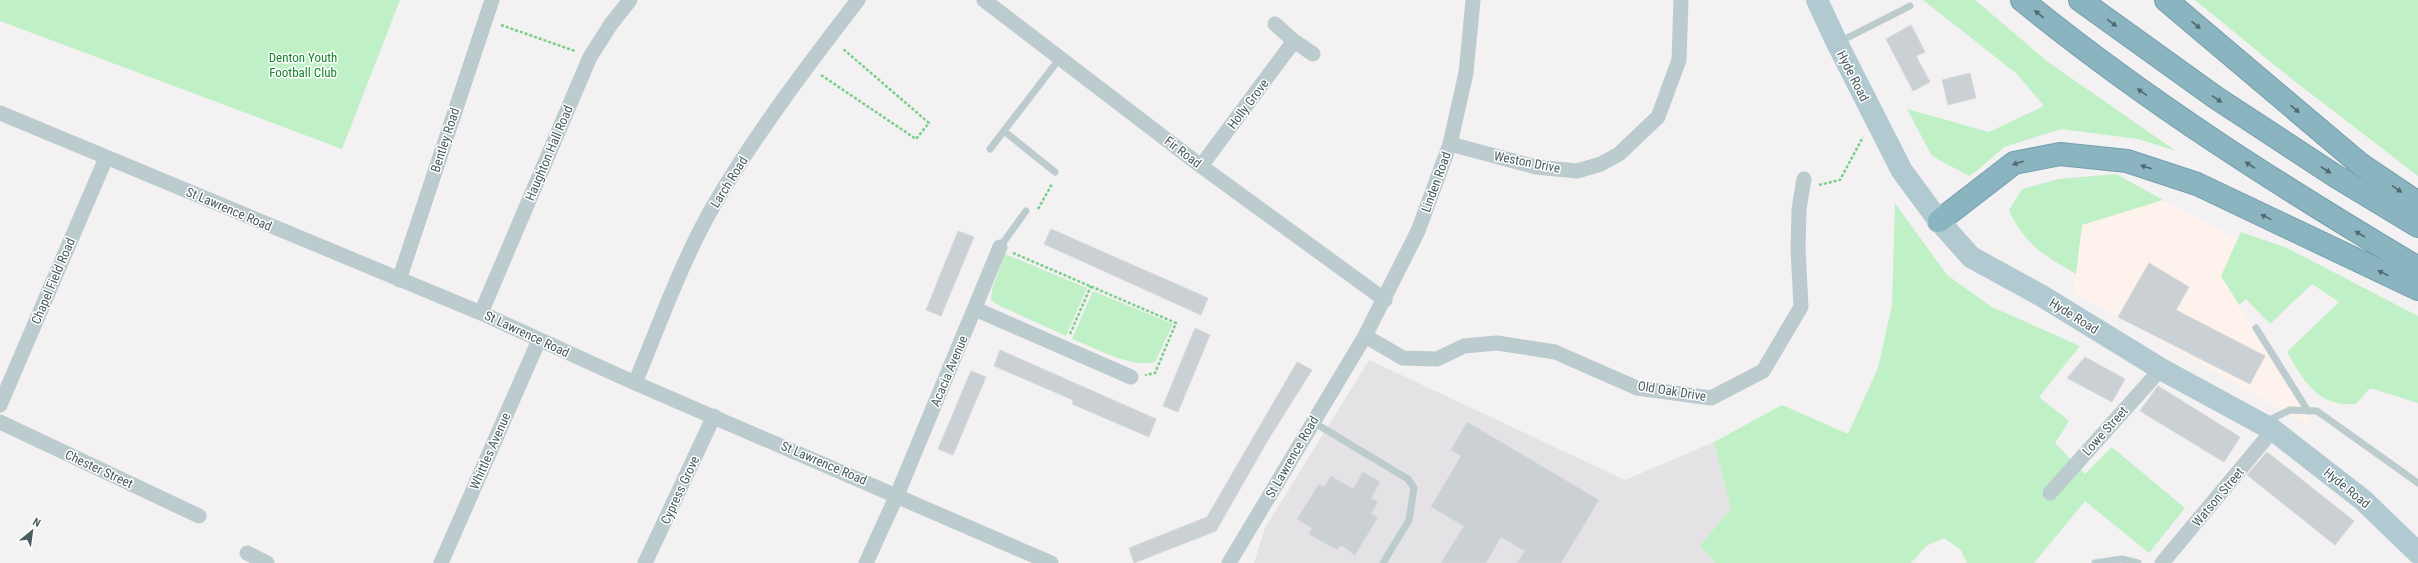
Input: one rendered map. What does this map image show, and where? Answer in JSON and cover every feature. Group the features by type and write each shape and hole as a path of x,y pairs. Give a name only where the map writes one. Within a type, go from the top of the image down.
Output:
{"highway":[{"path":"2022,0 2087,53 2193,128 2312,205 2418,268"},
{"path":"2080,0 2215,97 2337,177 2418,226"},
{"path":"2166,0 2360,164 2418,204"},
{"path":"1939,221 2014,163 2060,154 2127,161 2197,184 2418,289"}],"main road":[{"name":"Hyde Road","path":"1817,0 1837,43 1902,171 1939,221 1971,257 2042,296 2161,369 2267,427 2363,500 2418,553"}],"street":[{"name":"Bentley Road","path":"399,280 492,0"},
{"name":"Haughton Hall Road","path":"481,313 590,57 611,24 630,0"},
{"name":"Larch Road","path":"635,383 697,238 715,204 756,139 808,66 858,0"},
{"name":"Fir Road","path":"984,0 1201,166 1384,300"},
{"name":"Linden Road","path":"1355,350 1384,300 1418,231 1450,144 1466,73 1474,0"},
{"name":"Weston Drive","path":"1450,144 1536,167 1577,171 1601,164 1619,154 1658,117 1679,60 1681,0"},
{"path":"1275,24 1294,41 1313,54"},
{"name":"Holly Grove","path":"1201,166 1294,41"},
{"name":"St Lawrence Road","path":"0,113 481,313 635,383 897,495 1051,563"},
{"name":"Chapel Field Road","path":"0,405 106,158"},
{"name":"Old Oak Drive","path":"1364,336 1403,358 1437,359 1464,346 1497,343 1555,352 1637,388 1711,398 1763,371 1801,307 1798,248 1799,209 1804,179"},
{"name":"Acacia Avenue","path":"866,563 897,495 1000,247"},
{"path":"975,309 1131,377"},
{"name":"Whittles Avenue","path":"441,563 539,340"},
{"name":"St Lawrence Road","path":"1229,563 1355,350"},
{"name":"Lowe Street","path":"2050,493 2161,369"},
{"name":"Cypress Grove","path":"646,563 714,416"},
{"name":"Chester Street","path":"0,422 199,516"},
{"name":"Watson Street","path":"2162,563 2267,427"},
{"path":"247,553 267,563"}],"lane":[{"path":"1837,43 1910,6"},
{"path":"990,149 1060,58"},
{"path":"1004,131 1055,172"},
{"path":"1000,247 1026,211"},
{"path":"2256,328 2308,411"},
{"path":"2267,427 2290,410 2317,411 2418,483"},
{"path":"1313,422 1408,479 1414,488 1409,520 1383,563"},
{"path":"2095,563 2122,559 2138,563"}],"path":[{"path":"485,20 590,57"},
{"path":"808,66 916,138 929,123 830,37"},
{"path":"1840,180 1874,115"},
{"path":"1026,211 1038,209 1052,182 1055,172"},
{"path":"1000,247 1176,323 1155,374 1131,377"},
{"path":"1064,347 1090,286"}],"shaded area":[{"path":"2163,200 2237,239 2221,276 2315,429 2073,292 2082,225"},
{"path":"1369,360 1625,480 1714,442 1731,508 1700,546 1715,563 1254,563 1265,528"}],"green space":[{"name":"Denton Youth Football Club","path":"0,0 400,0 342,149 0,21"},
{"path":"1923,0 1975,0 2048,62 2176,151 2138,139 2061,129 2004,147 1969,176 1932,156 1907,109 1989,132 2044,106 2017,74"},
{"path":"2195,0 2418,0 2418,176 2288,76"},
{"path":"2116,174 2163,200 2082,225 2076,274 2036,248 2021,232 2009,210 2022,189 2059,179"},
{"path":"1895,203 1947,275 1992,307 2080,346 2039,397 2069,421 2055,443 2085,474 2112,447 2185,508 2149,553 2085,501 2034,563 1967,563 1961,550 1944,538 1926,546 1911,563 1715,563 1700,546 1731,508 1714,442 1782,405 1848,434 1878,368 1892,305"},
{"path":"2241,232 2287,248 2418,316 2418,403 2370,388 2356,404 2343,404 2322,397 2314,390 2306,382 2287,352 2339,302 2312,284 2270,324 2246,299 2239,305 2221,276"},
{"path":"1005,254 1087,288 1066,336 998,305 991,300 992,290"},
{"path":"1093,291 1173,324 1155,362 1146,363 1124,360 1072,339"}],"building":[{"path":"1911,25 1925,52 1916,56 1930,82 1913,91 1886,39"},
{"path":"1970,73 1976,98 1948,105 1942,80"},
{"path":"1051,229 1208,298 1201,315 1044,244"},
{"path":"958,231 974,237 941,316 926,310"},
{"path":"2149,263 2189,287 2176,310 2265,356 2250,384 2118,317"},
{"path":"1195,328 1210,335 1178,412 1163,406"},
{"path":"1000,350 1156,419 1149,437 1072,404 1073,400 994,366"},
{"path":"2085,357 2125,379 2112,402 2067,378"},
{"path":"1297,362 1312,370 1268,440 1216,531 1134,563 1129,548 1207,517"},
{"path":"971,371 986,377 953,455 938,449"},
{"path":"2158,386 2240,437 2224,462 2140,411"},
{"path":"1467,422 1599,500 1561,563 1517,563 1525,551 1501,537 1486,563 1441,563 1464,526 1431,507 1461,456 1451,450"},
{"path":"2267,452 2354,521 2335,545 2247,475"},
{"path":"1363,472 1380,482 1371,498 1378,502 1371,514 1378,517 1355,555 1341,545 1337,550 1309,534 1312,528 1297,519 1319,484 1324,487 1331,476 1353,489"}]}
